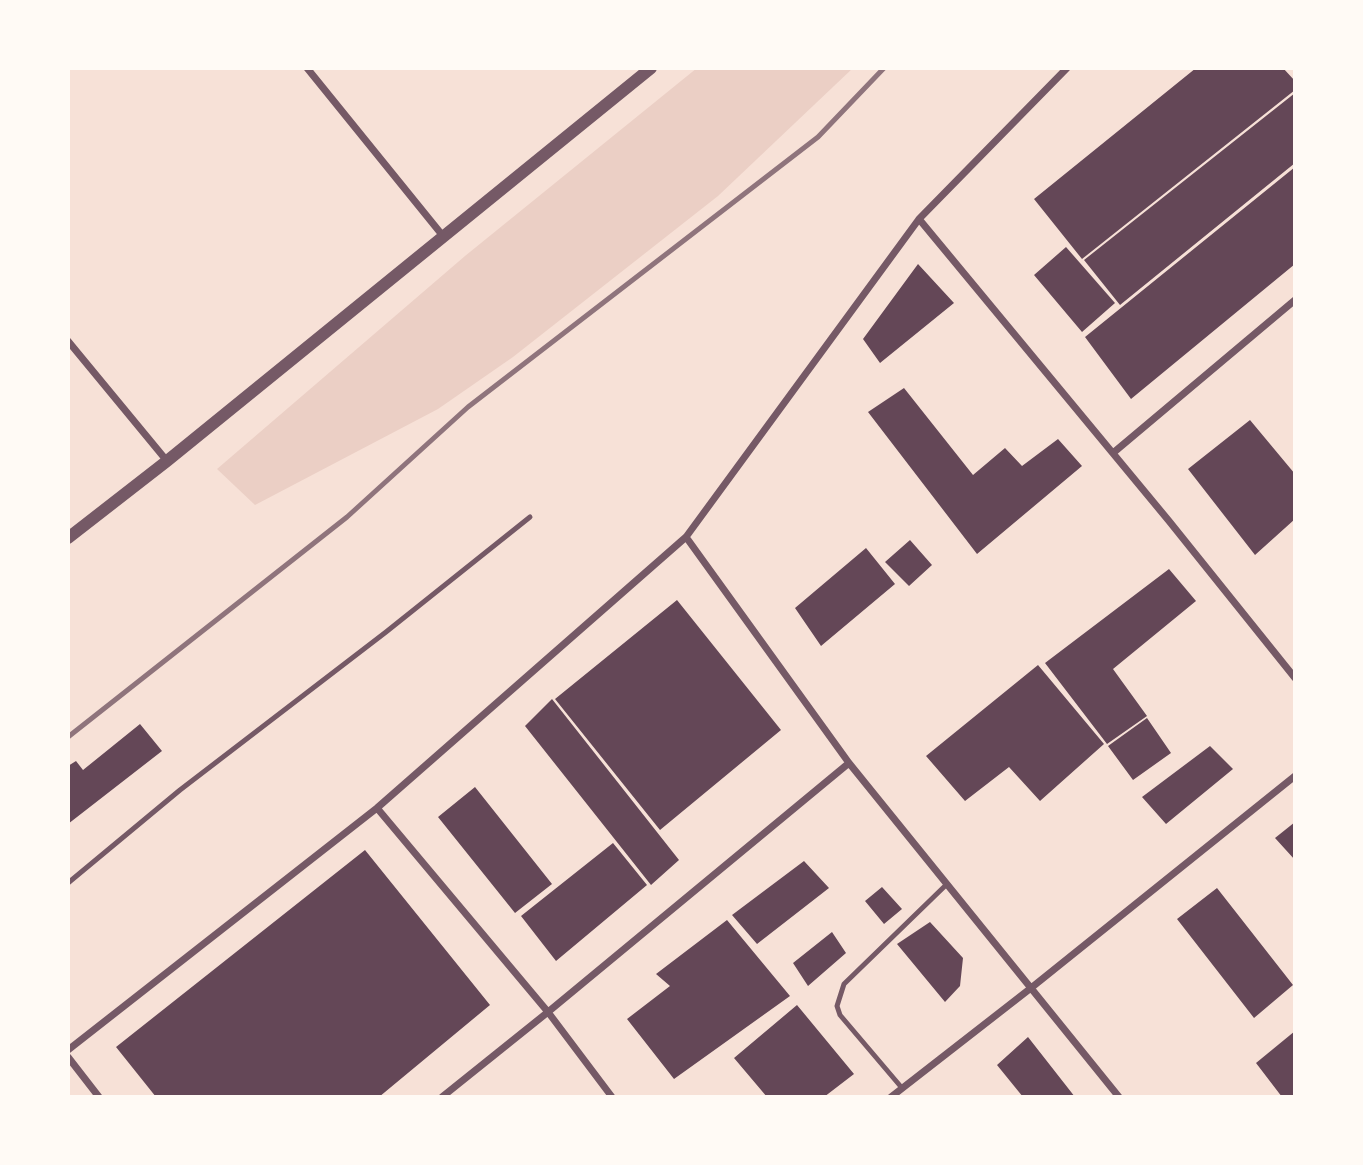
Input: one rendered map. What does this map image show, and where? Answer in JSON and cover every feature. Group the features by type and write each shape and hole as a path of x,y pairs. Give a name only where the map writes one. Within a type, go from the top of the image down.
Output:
{"street":[{"path":"307,68 443,236"},
{"path":"68,538 167,461 651,68"},
{"path":"68,1050 377,808 686,537 919,219 1067,68"},
{"path":"919,219 1295,678"},
{"path":"1113,453 1295,300"},
{"path":"68,341 167,461"},
{"path":"686,537 849,763 1119,1097"},
{"path":"442,1097 849,763"},
{"path":"891,1097 1295,776"},
{"path":"377,808 548,1012 612,1097"},
{"path":"68,1057 99,1097"}],"lane":[{"path":"68,883 180,790 386,632 530,517"},
{"path":"902,1088 840,1015 837,1006 844,984 947,884"}],"shaded area":[{"path":"697,68 853,68 718,196 513,357 438,409 255,505 217,469 465,256"}],"building":[{"path":"1196,68 1283,68 1295,81 1295,90 1082,259 1034,199"},
{"path":"1295,93 1295,163 1120,305 1084,260"},
{"path":"1295,167 1295,264 1131,399 1085,337"},
{"path":"1066,247 1115,303 1082,332 1034,275"},
{"path":"918,264 954,303 880,363 863,339"},
{"path":"904,388 973,475 1005,448 1022,466 1058,439 1082,466 977,554 868,412"},
{"path":"1250,420 1295,474 1295,519 1255,555 1188,469"},
{"path":"910,540 932,565 909,586 885,562"},
{"path":"866,548 895,584 821,646 795,608"},
{"path":"1169,569 1196,601 1113,669 1147,716 1107,744 1045,663"},
{"path":"677,600 781,730 660,830 555,699"},
{"path":"1038,665 1104,744 1040,801 1009,767 965,801 926,756"},
{"path":"552,699 679,860 651,885 525,726"},
{"path":"1147,718 1171,753 1133,780 1108,746"},
{"path":"140,724 162,751 68,824 68,766 76,761 83,770"},
{"path":"1210,746 1233,769 1166,824 1142,797"},
{"path":"475,787 552,884 515,913 438,817"},
{"path":"1295,822 1295,860 1275,838"},
{"path":"613,843 647,885 556,961 521,916"},
{"path":"365,850 490,1005 379,1097 156,1097 116,1047"},
{"path":"804,861 829,888 757,944 732,915"},
{"path":"882,887 902,909 884,924 865,901"},
{"path":"1217,888 1293,985 1254,1018 1177,919"},
{"path":"727,920 790,996 674,1079 627,1019 670,986 656,974"},
{"path":"930,922 963,958 960,986 945,1002 897,944"},
{"path":"832,932 846,953 808,986 793,963"},
{"path":"797,1005 854,1074 824,1097 767,1097 734,1058"},
{"path":"1295,1031 1295,1097 1282,1097 1256,1063"},
{"path":"1028,1037 1075,1097 1023,1097 997,1065"}],"railway":[{"path":"68,737 347,517 468,407 818,137 884,68"}]}
